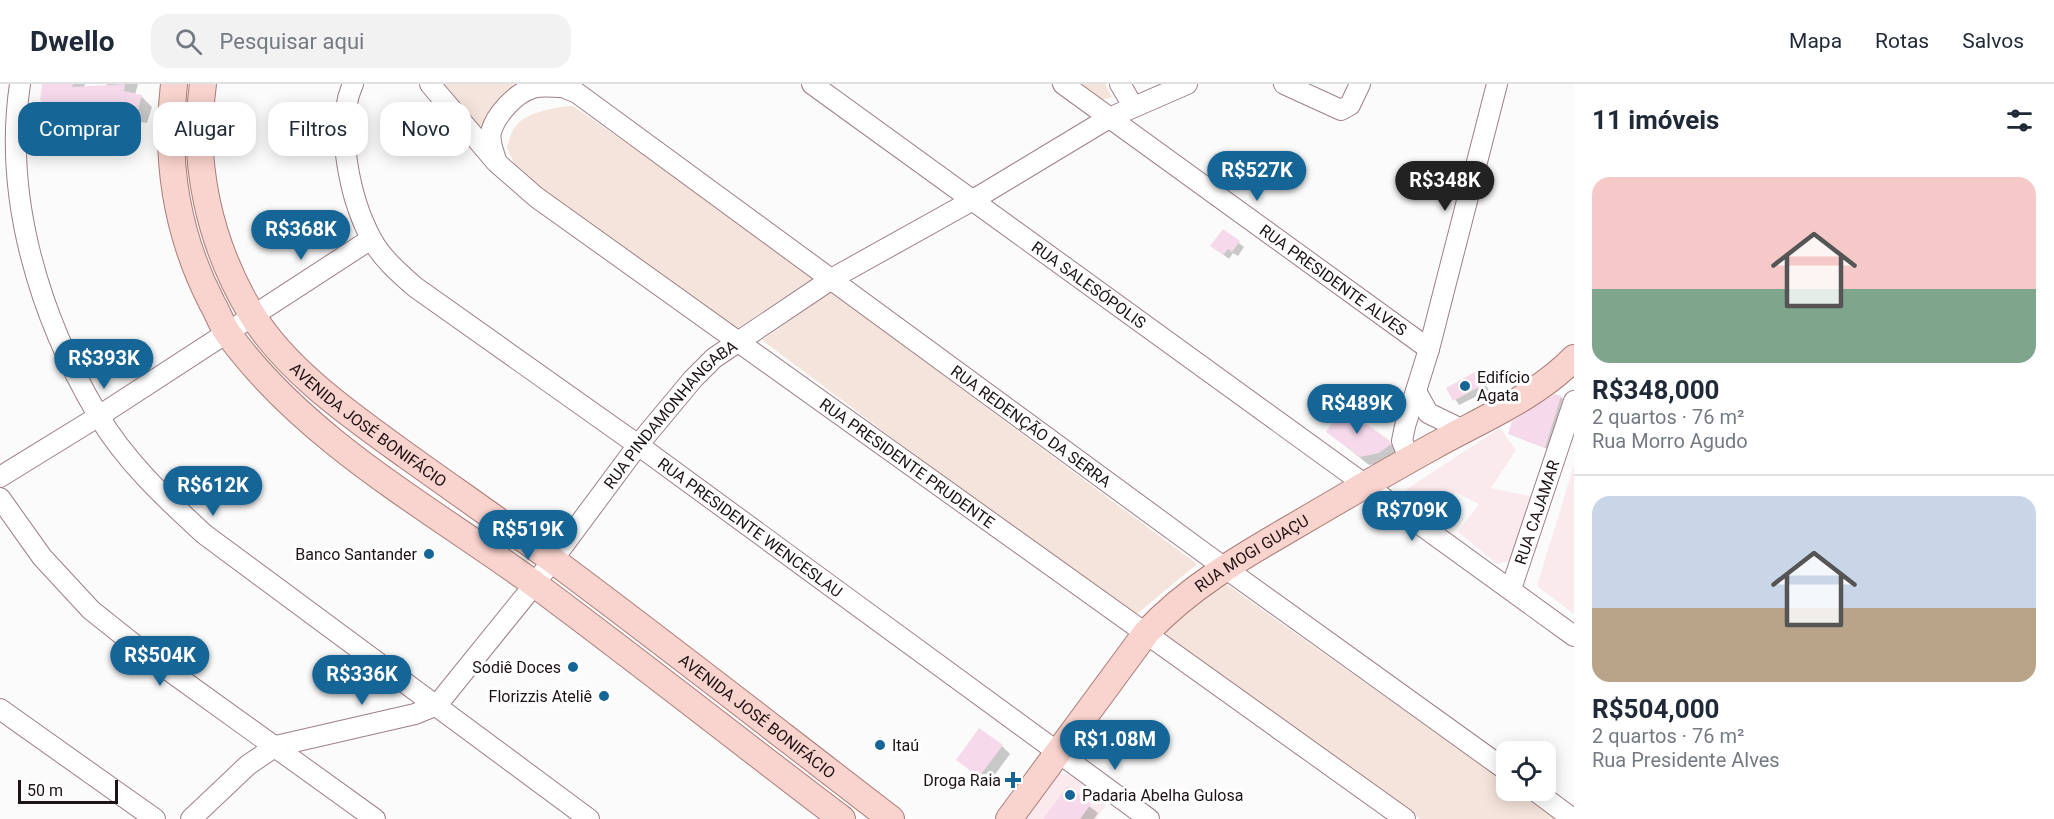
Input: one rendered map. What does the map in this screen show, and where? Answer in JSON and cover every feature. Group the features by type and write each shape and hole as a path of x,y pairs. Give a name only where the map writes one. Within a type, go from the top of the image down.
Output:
{"main road":[{"name":"AVENIDA JOSÉ BONIFÁCIO","path":"174,84 172,156 185,240 201,279 228,333 305,418 534,585 842,819"},
{"name":"AVENIDA JOSÉ BONIFÁCIO","path":"203,84 200,129 202,180 213,228 229,271 252,315 286,356 355,419 552,560 891,819"},
{"name":"RUA MOGI GUAÇU","path":"1009,819 1146,633 1166,612 1225,567 1524,396 1571,365"}],"street":[{"path":"21,84 16,159 24,229 46,306 70,362 99,416 127,455 165,498 204,534 589,819"},
{"name":"RUA PRESIDENTE WENCESLAU","path":"353,84 345,119 346,153 351,183 371,239 396,271 1149,819"},
{"name":"RUA PRESIDENTE PRUDENTE","path":"430,84 496,162 536,197 1405,819"},
{"name":"RUA SALESÓPOLIS","path":"812,84 1574,636"},
{"name":"RUA PRESIDENTE ALVES","path":"1063,84 1429,349"},
{"path":"1120,84 1134,106"},
{"name":"RUA PINDAMONHANGABA","path":"437,705 534,585 638,445 693,379 714,358 833,279 973,200 1109,118 1187,84"},
{"path":"1284,84 1341,110 1350,105 1360,84"},
{"path":"1410,460 1402,441 1429,349 1497,84"},
{"path":"496,162 491,146 491,132 501,114 515,97 534,87 559,85"},
{"name":"RUA REDENÇÃO DA SERRA","path":"559,85 577,93 1496,763"},
{"path":"0,477 99,416 371,239"},
{"path":"1416,391 1428,413 1463,430"},
{"name":"RUA CAJAMAR","path":"1511,589 1574,401"},
{"path":"0,498 42,557 91,610 150,657 375,819"},
{"path":"191,819 248,765 276,746 415,714 437,705"},
{"path":"0,709 155,819"},
{"path":"1549,801 1573,819"}],"shaded area":[{"path":"445,84 524,84 482,130 471,116 471,102 459,102"},
{"path":"1080,84 1105,84 1112,97 1102,100"},
{"path":"573,106 817,275 734,331 517,170 507,147 514,128 533,114"},
{"path":"831,292 1197,564 1132,618 762,340"},
{"path":"1500,428 1516,450 1491,488 1533,497 1509,561 1497,564 1458,532 1479,504 1455,492 1435,517 1408,498 1407,489"},
{"path":"1574,465 1574,614 1537,586"},
{"path":"1226,584 1496,776 1496,801 1531,801 1557,819 1420,819 1158,631"},
{"path":"1070,773 1109,801 1096,819 1027,819 1059,774"}],"building":[{"path":"42,84 73,84 72,87 125,84 124,91 142,95 140,102 40,101"},
{"path":"1223,229 1240,241 1232,252 1228,249 1223,255 1210,246"},
{"name":"Edifício Agata","path":"1477,371 1485,384 1453,401 1446,388"},
{"path":"1555,394 1561,396 1545,448 1508,434 1512,421"},
{"path":"1343,407 1391,444 1379,453 1360,457 1326,432"},
{"path":"979,728 1003,745 979,777 956,760"},
{"name":"Padaria Abelha Gulosa","path":"1067,786 1091,804 1080,819 1043,819"}],"place":[{"name":"Edifício Agata","path":"1465,386"},
{"name":"Banco Santander","path":"429,554"},
{"name":"Sodiê Doces","path":"573,667"},
{"name":"Florizzis Ateliê","path":"604,696"},
{"name":"Itaú","path":"880,745"},
{"name":"Droga Raia","path":"1013,780"},
{"name":"Padaria Abelha Gulosa","path":"1070,795"}]}
